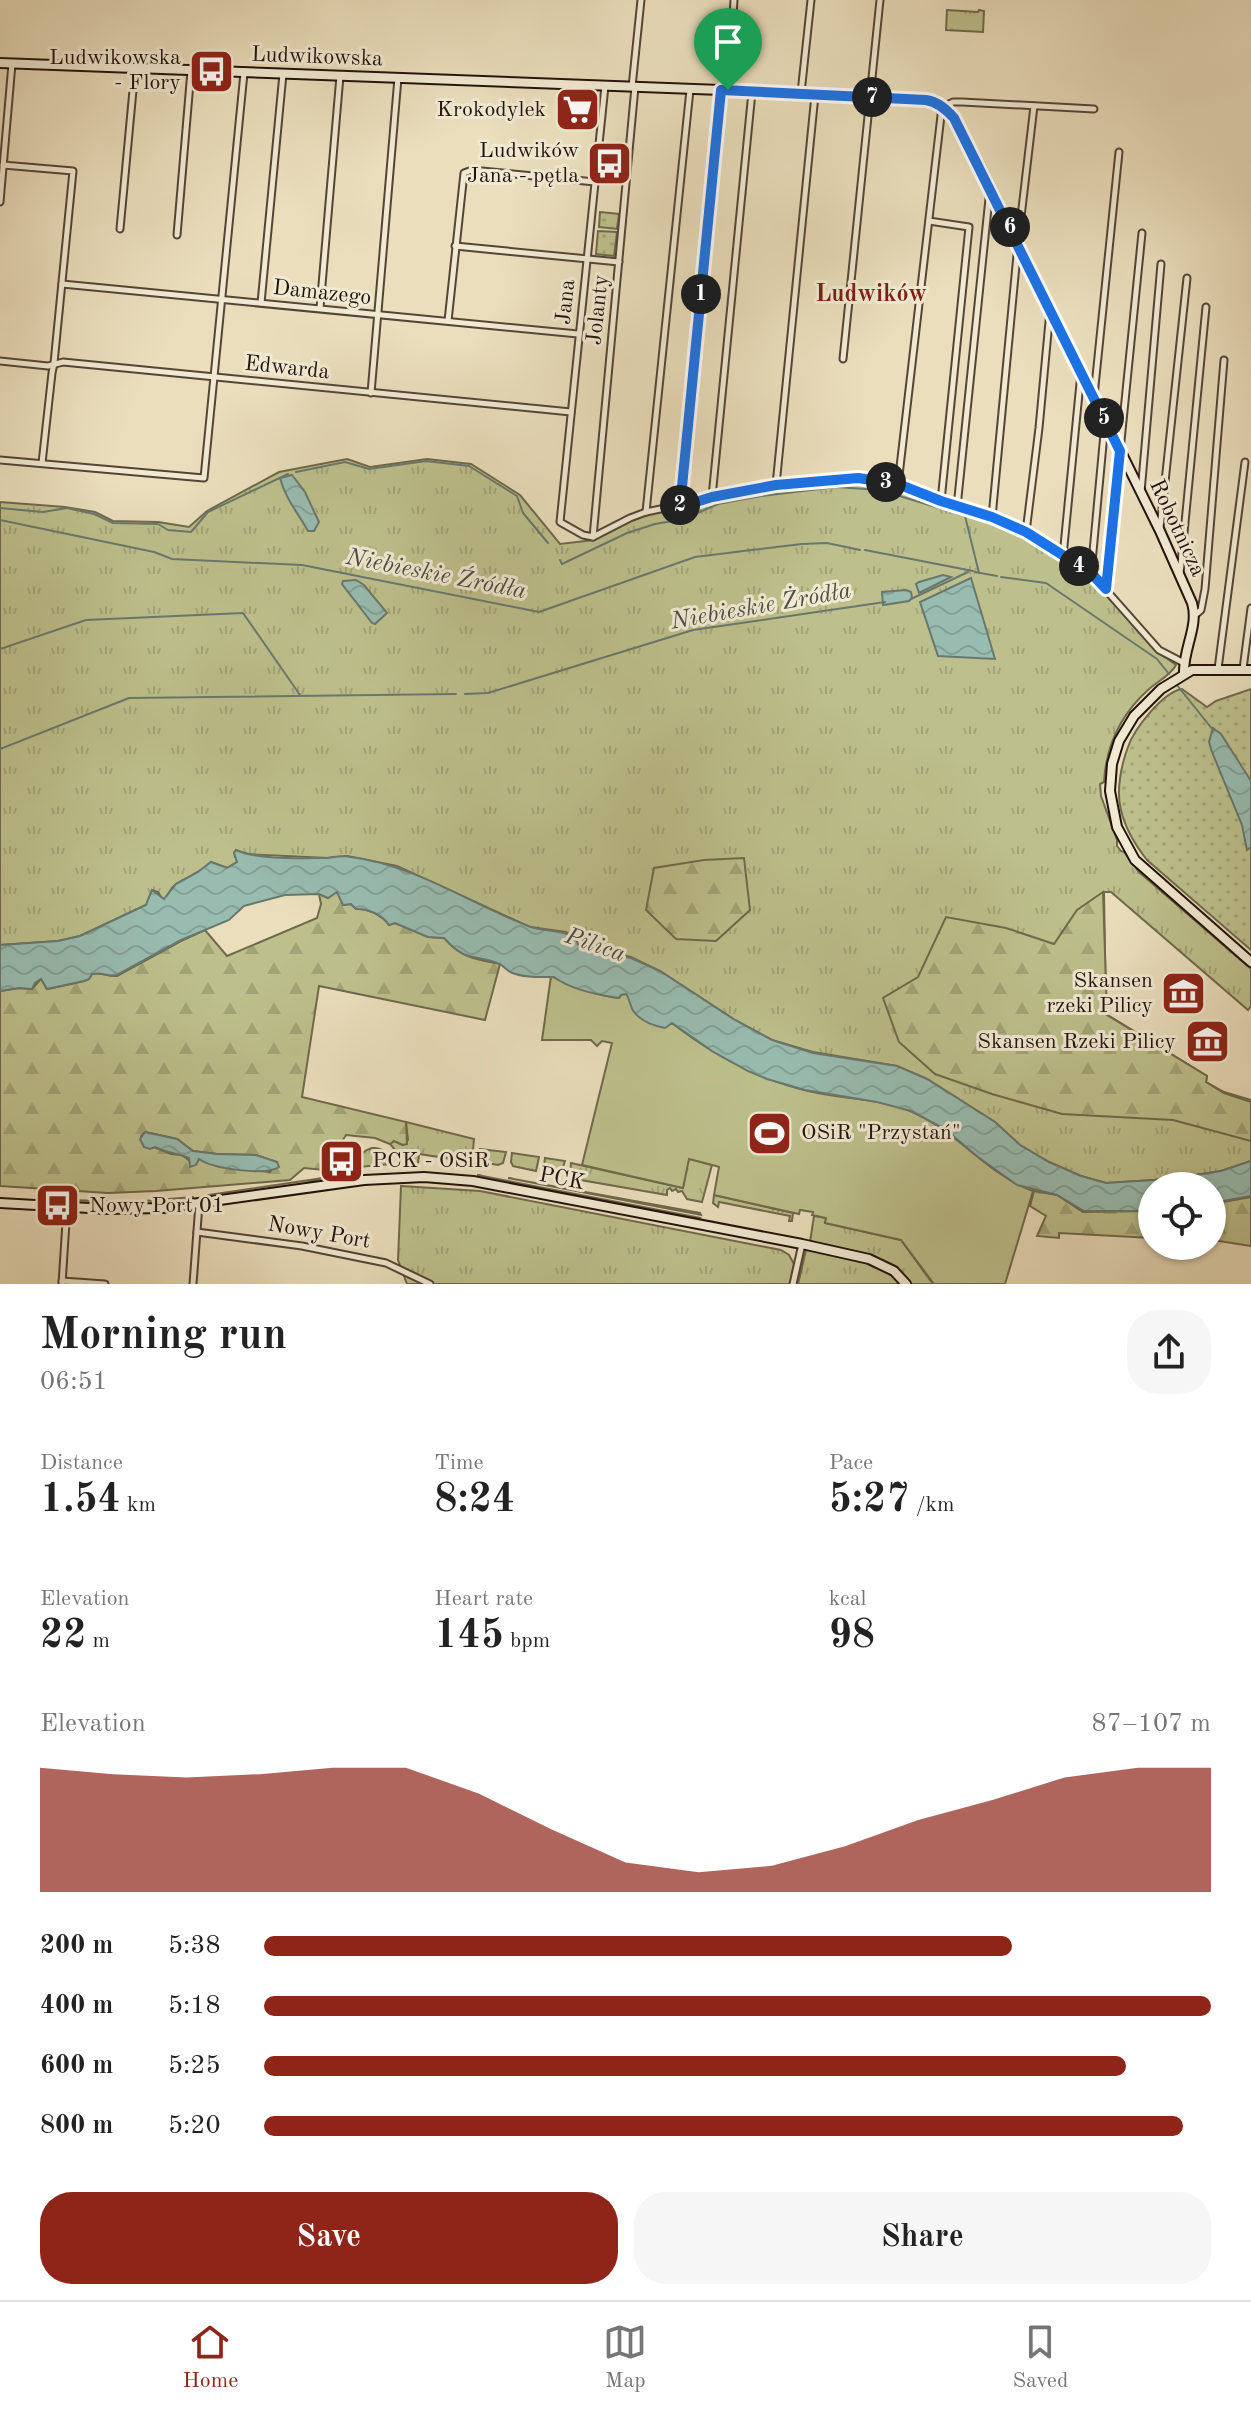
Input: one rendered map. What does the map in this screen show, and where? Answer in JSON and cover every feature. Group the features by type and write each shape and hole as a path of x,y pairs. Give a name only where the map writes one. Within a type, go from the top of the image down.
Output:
{"street":[{"path":"634,87 641,0"},
{"path":"680,507 734,0"},
{"path":"801,93 811,0"},
{"path":"843,359 880,0"},
{"name":"Ludwikowska","path":"0,63 801,93 926,100 942,107 953,102 1094,109"},
{"path":"0,202 12,64"},
{"path":"120,229 135,69"},
{"path":"177,235 191,71"},
{"path":"0,460 204,478 244,73"},
{"path":"261,303 283,74"},
{"path":"320,308 340,76"},
{"path":"371,393 398,78"},
{"name":"Jana","path":"593,537 560,522 605,86"},
{"name":"Jolanty","path":"593,537 634,87"},
{"path":"646,512 690,89"},
{"path":"712,497 752,91"},
{"path":"776,485 815,94"},
{"path":"992,517 1034,106"},
{"path":"898,484 942,107"},
{"name":"Robotnicza","path":"942,107 958,124 1050,307 1160,531 1192,603 1194,616"},
{"path":"1094,397 1119,152"},
{"path":"3,165 73,171 42,463"},
{"path":"448,321 461,178 464,173 472,170 595,182"},
{"path":"957,507 991,188"},
{"path":"929,221 969,227 941,501"},
{"path":"1106,589 1142,233"},
{"path":"455,246 619,262"},
{"path":"1141,493 1161,264"},
{"path":"1160,531 1187,278"},
{"name":"Damazego","path":"62,284 579,334"},
{"path":"1026,532 1050,307"},
{"path":"1180,575 1206,307"},
{"path":"1224,360 1201,610 1194,616 1184,668 1141,707 1119,741 1111,773 1112,809 1121,836 1135,860 1251,962"},
{"name":"Edwarda","path":"0,361 48,366 63,362 571,412"},
{"path":"1063,556 1081,371"},
{"path":"1091,573 1105,420"},
{"path":"1218,669 1245,462"},
{"path":"593,537 646,512 680,507 712,497 776,485 858,478 898,484 1026,532 1091,573 1159,650 1184,668 1247,670 1251,608"},
{"name":"PCK","path":"199,1204 364,1180 449,1178 802,1244 882,1263 906,1284"},
{"path":"0,1203 134,1209 199,1204 193,1284"},
{"path":"67,1207 62,1282 105,1284"},
{"name":"Nowy Port","path":"197,1232 302,1246 386,1263 430,1284"},
{"path":"793,1284 802,1244"}],"green space":[{"path":"947,10 984,11 983,32 946,30"},
{"path":"600,212 619,214 617,229 599,227"},
{"path":"598,231 617,232 614,256 596,254"},
{"path":"347,459 370,467 427,459 471,464 520,495 560,544 594,540 630,519 714,499 779,487 870,481 992,520 1027,535 1090,576 1157,651 1176,665 1130,709 1108,755 1104,782 1100,784 1101,796 1117,846 1139,872 1251,969 1251,1006 1248,1010 1111,892 1104,892 1106,1014 1207,1076 1206,1082 1224,1092 1251,1100 1251,1161 1215,1172 1138,1172 1138,1181 1106,1183 1081,1176 1020,1145 995,1122 927,1079 897,1066 813,1052 772,1040 660,971 631,957 579,947 575,937 566,932 530,927 397,866 347,856 246,854 236,850 237,862 227,868 211,862 176,884 163,900 158,892 152,890 146,905 80,936 58,941 0,945 0,502 95,512 113,521 158,522 189,527 207,511 279,472"},
{"path":"1182,689 1207,707 1251,689 1251,950 1147,860 1131,836 1121,810 1120,778 1131,739 1158,704"},
{"path":"744,858 750,910 716,941 676,939 646,910 654,868 704,860"},
{"path":"337,891 343,905 351,904 356,909 374,913 389,925 395,923 428,937 444,938 463,954 500,964 485,1020 319,986 302,1097 406,1122 407,1144 394,1141 390,1144 375,1138 346,1135 324,1170 304,1168 290,1180 108,1193 0,1186 0,991 32,989 41,979 47,989 84,981 92,974 117,976 205,930 227,956 317,918 321,904 319,894 328,898","holes":["145,1132 177,1139 193,1151 256,1155 277,1162 270,1172 220,1167 199,1159 190,1161 182,1155 154,1147 144,1147 141,1136"]},
{"path":"1103,892 1107,1015 1207,1076 1206,1082 1224,1093 1251,1102 1251,1141 1173,1120 1062,1114 935,1074 899,1042 883,998 918,977 946,917 1006,928 1054,944 1077,910"},
{"name":"OSiR \"Przystań\"","path":"551,976 601,995 619,998 626,993 688,1035 753,1073 808,1091 898,1107 942,1129 1001,1174 1033,1191 1005,1284 934,1284 901,1240 825,1223 826,1218 812,1215 813,1212 800,1210 799,1214 714,1195 719,1167 716,1166 689,1159 683,1188 582,1165 612,1043 602,1041 597,1046 591,1040 542,1040"},
{"path":"406,1122 474,1139 472,1162 419,1154 418,1164 400,1163 390,1144 394,1141 403,1145 408,1140"},
{"path":"372,1148 384,1152 390,1164 359,1167 361,1155"},
{"path":"480,1149 506,1152 503,1163 480,1162"},
{"path":"512,1153 539,1157 536,1171 513,1166"},
{"path":"545,1158 565,1161 561,1173 543,1172"},
{"path":"688,1158 712,1165 702,1202 687,1199 682,1191 676,1189 667,1190 667,1195 575,1179 570,1173 571,1163 683,1188"},
{"path":"477,1175 700,1218 698,1220"},
{"path":"323,1178 305,1185 200,1198 202,1196"},
{"path":"508,1178 700,1213 701,1215"},
{"path":"401,1186 480,1191 781,1250 789,1255 794,1264 790,1284 407,1284 398,1260"},
{"path":"1034,1191 1057,1195 1083,1212 1138,1211 1138,1237 1059,1233 1059,1238 1037,1236 1046,1216 1030,1206"},
{"path":"714,1195 793,1213 792,1221 789,1221 790,1216 719,1202 718,1207 713,1203"},
{"path":"193,1197 195,1201 148,1204 68,1203 71,1200 132,1202"},
{"path":"1251,1197 1251,1246 1226,1242 1226,1201"},
{"path":"814,1216 826,1218 825,1223 901,1240 933,1284 911,1284 901,1274 877,1260 810,1242"},
{"path":"806,1250 871,1264 903,1284 798,1284"}],"water":[{"path":"292,475 305,492 319,522 314,531 308,531 282,485 280,478"},
{"path":"943,575 951,577 919,593 916,584"},
{"path":"971,578 995,659 938,656 920,602"},
{"path":"356,580 364,585 387,613 375,624 342,584 343,581"},
{"path":"882,592 911,592 909,601 883,605"},
{"path":"1213,728 1221,734 1251,781 1251,847 1247,850 1242,825 1209,742"},
{"path":"236,850 280,858 348,856 375,861 420,876 528,926 570,934 575,937 579,947 631,958 660,971 772,1040 813,1053 897,1066 927,1079 995,1122 1020,1145 1049,1162 1106,1183 1138,1181 1138,1211 1084,1211 1057,1195 1017,1185 945,1129 911,1111 805,1090 767,1079 712,1051 672,1023 665,1028 644,1021 634,1012 626,994 619,998 602,995 576,989 554,977 515,974 500,964 465,955 444,938 428,937 395,923 389,925 374,913 356,909 351,904 343,905 337,892 328,898 319,894 285,895 244,906 229,920 181,940 117,975 92,974 84,981 47,989 41,979 32,989 0,991 0,945 58,941 80,936 146,905 152,890 164,899 176,884 211,862 227,868 237,862"},
{"path":"145,1132 177,1139 193,1151 256,1155 277,1162 279,1167 263,1171 239,1170 199,1159 196,1165 190,1167 189,1158 155,1147 144,1147 140,1139"},
{"path":"1251,1161 1251,1196 1226,1200 1226,1172 1215,1172"}],"waterway":[{"path":"296,472 345,462 369,469 426,461 469,466 517,496 523,513 548,543"},
{"path":"0,508 43,512 67,508 94,514 113,523 158,524 168,530 191,532 208,512 288,474"},
{"path":"560,560 562,564 627,533 684,519 718,504 836,487 880,490 965,516 979,573"},
{"name":"Niebieskie Źródła","path":"0,520 154,552 172,559 302,565 539,612 695,557 802,544 827,543 860,550"},
{"name":"Niebieskie Źródła","path":"865,550 973,571"},
{"name":"Niebieskie Żródła","path":"911,599 968,572"},
{"name":"Niebieskie Źródła","path":"975,572 997,576"},
{"name":"Niebieskie Źródła","path":"1001,577 1046,583 1157,659 1169,674"},
{"name":"Niebieskie Żródła","path":"465,694 488,693 693,630 885,602"},
{"name":"Niebieskie Żródła","path":"0,649 86,620 243,613 300,695"},
{"name":"Niebieskie Źródła","path":"1177,685 1213,730"},
{"name":"Niebieskie Żródła","path":"0,749 129,698 456,694"}],"place":[{"name":"Ludwikowska - Flory","path":"212,71"},
{"name":"Krokodylek","path":"577,110"},
{"name":"Ludwików Jana - pętla","path":"610,164"},
{"name":"Skansen rzeki Pilicy","path":"1184,994"},
{"name":"Skansen Rzeki Pilicy","path":"1207,1042"},
{"name":"OSiR \"Przystań\"","path":"770,1133"},
{"name":"PCK - OSiR","path":"341,1161"},
{"name":"Nowy Port 01","path":"58,1206"}],"district":[{"name":"Ludwików","path":"871,295"}],"route":[{"path":"721,90 728,90 926,100 934,101 954,118 1120,451 1106,589 1091,573 1026,532 898,484 858,478 776,485 712,497 680,507 721,90"}],"water label":[{"name":"Pilica","path":"595,946"}]}
